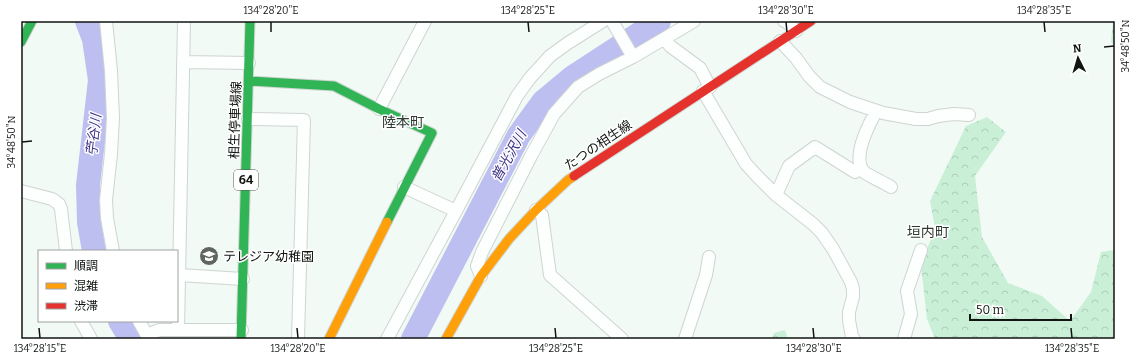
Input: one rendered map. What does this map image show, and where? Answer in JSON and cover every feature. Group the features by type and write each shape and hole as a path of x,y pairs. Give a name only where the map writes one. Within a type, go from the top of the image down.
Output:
{"main road":[{"path":"21,42 32,21"},
{"name":"相生停車場線","path":"241,334 250,21"},
{"name":"たつの相生線","path":"446,339 481,276 508,239 568,180 811,21"},
{"path":"249,80 334,86 432,133 329,339"}],"street":[{"path":"106,21 111,71 113,118 106,200 107,218 113,250"},
{"path":"178,330 184,21"},
{"path":"379,108 425,21"},
{"path":"481,276 477,266 482,252 554,114 578,87 631,54 664,39 694,21"},
{"path":"784,21 796,31"},
{"path":"387,339 517,96 530,78 550,56 568,43 609,22 631,54"},
{"path":"664,39 670,46 700,68 707,89 746,164 776,195 813,224 822,233 851,282 853,297 849,312 849,320 852,337 854,339"},
{"path":"780,41 820,87 850,102 883,113 916,119 928,119 954,114 969,115"},
{"path":"183,62 249,63"},
{"path":"876,111 864,135 861,147 861,166 865,172 891,187"},
{"path":"248,119 304,120 298,339"},
{"path":"776,195 789,166 815,147 855,172"},
{"path":"404,187 456,211"},
{"path":"21,191 52,200 59,204 61,209 66,250"},
{"path":"536,210 542,215 550,275 622,339"},
{"path":"904,339 911,314 907,291 921,250"},
{"path":"685,339 706,275 708,257"},
{"path":"179,275 243,279"},
{"path":"82,322 91,339"},
{"path":"139,322 148,337 159,330 241,334"}],"green space":[{"path":"1113,21 1115,21 1115,47 1111,42"},
{"path":"987,117 1006,132 975,176 982,237 1008,283 1042,296 1070,321 1091,292 1101,252 1115,250 1115,339 935,339 927,319 921,266 935,228 930,201 966,126"},
{"path":"785,330 788,339 772,339 774,333"}],"waterway":[{"name":"苧谷川","path":"87,21 94,39 100,80 88,185 89,222 94,250"},
{"name":"普光沢川","path":"413,339 519,135 543,102 573,77 659,21"},
{"name":"苧谷川","path":"121,322 131,339"}],"traffic: fast":[{"path":"21,42 32,21"},
{"path":"241,339 250,21"},
{"path":"249,81 334,86 379,109 432,133 387,222"}],"traffic: slow":[{"path":"446,339 481,276 509,239 536,210 574,176"},
{"path":"329,339 387,222"}],"traffic: jam":[{"path":"574,176 811,21"}],"place":[{"name":"テレジア幼稚園","path":"209,256"}],"district":[{"name":"陸本町","path":"403,122"},
{"name":"垣内町","path":"928,232"}]}
